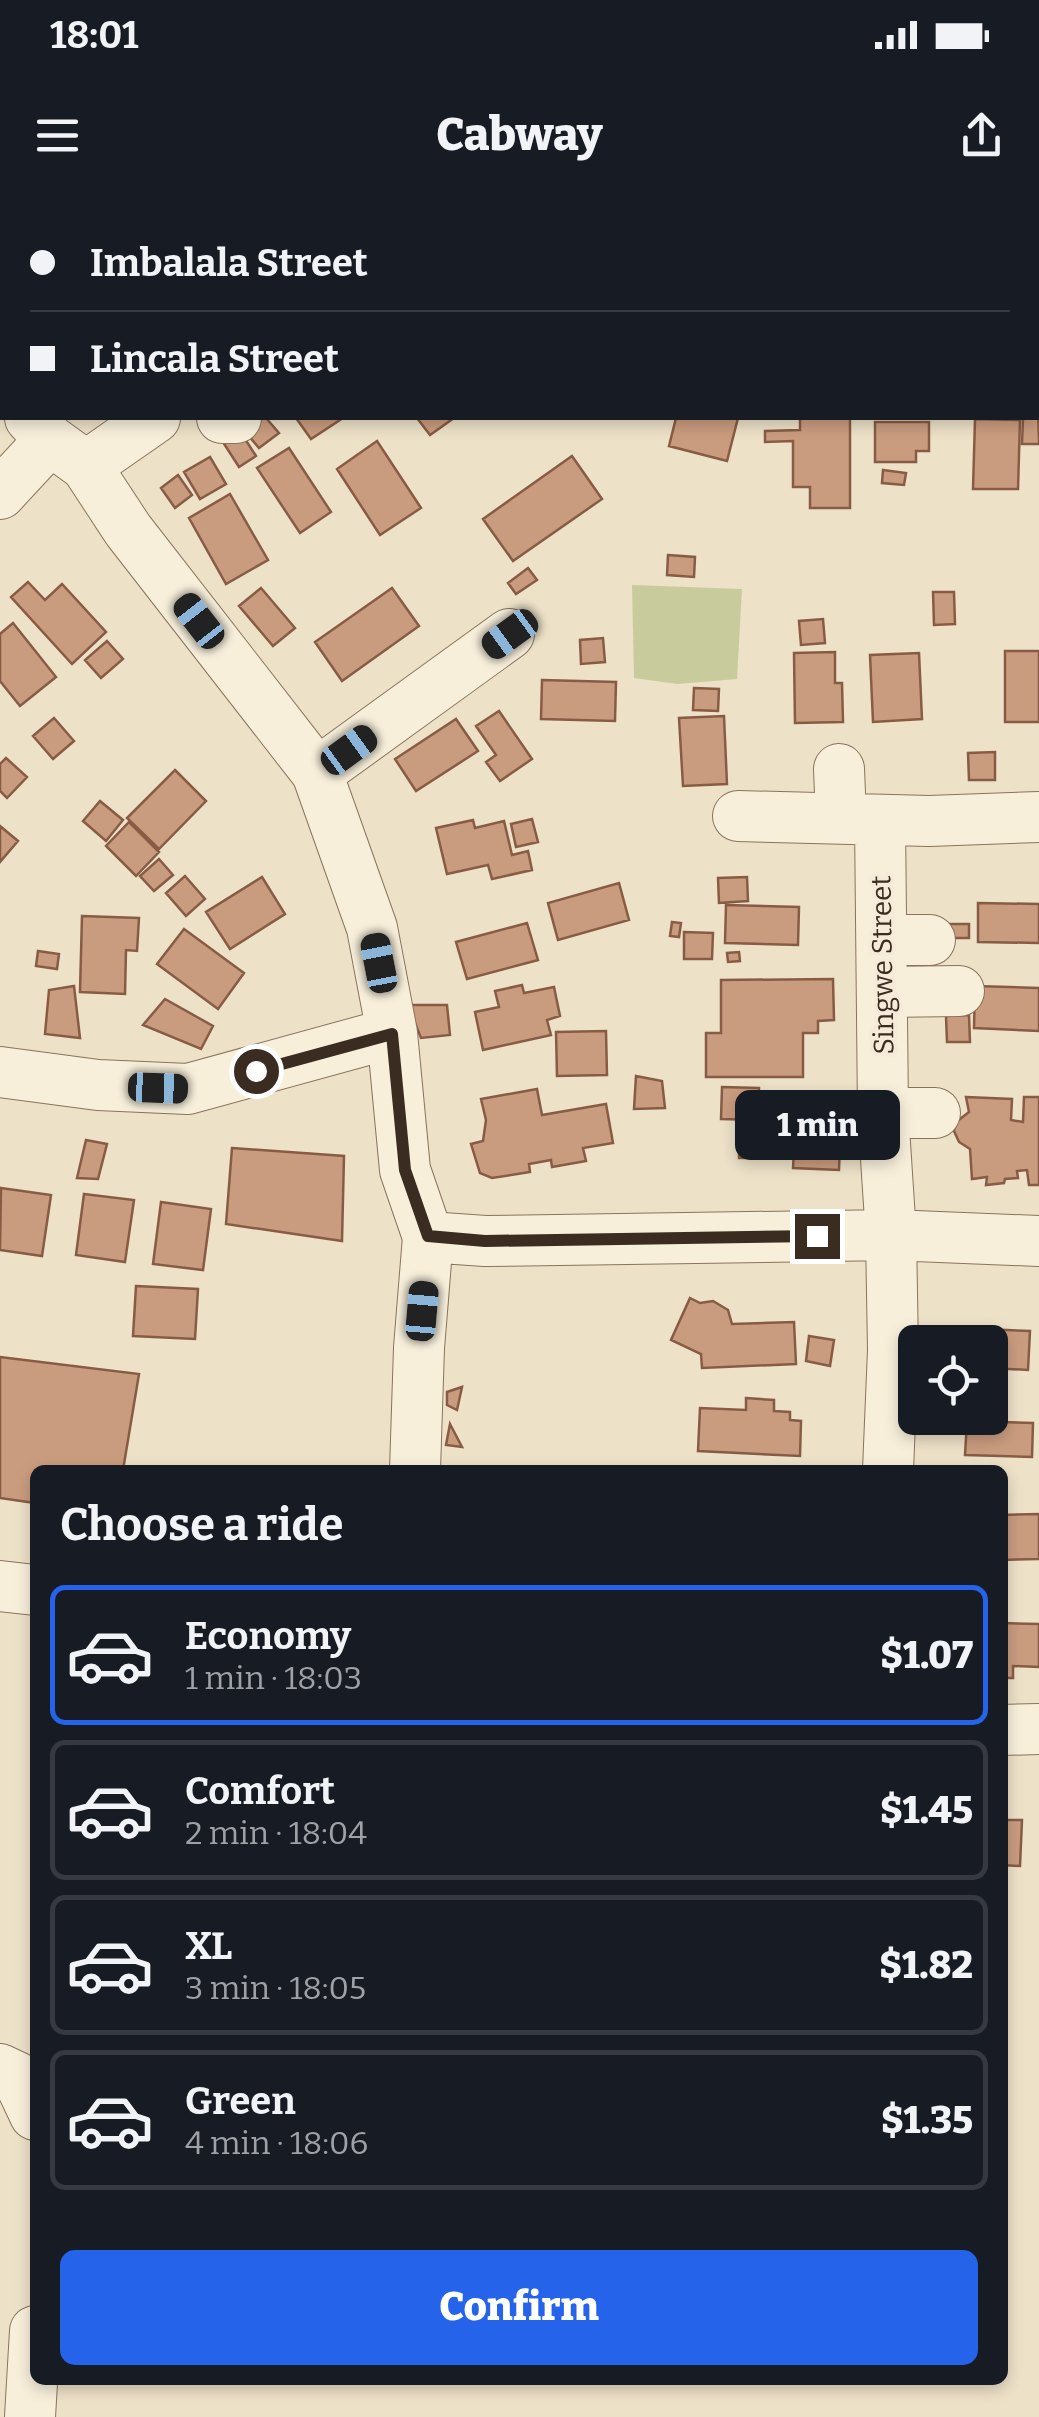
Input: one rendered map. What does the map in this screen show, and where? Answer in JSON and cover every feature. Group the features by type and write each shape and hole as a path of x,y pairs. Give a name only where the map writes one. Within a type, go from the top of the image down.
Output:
{"street":[{"path":"0,425 44,435 142,420"},
{"path":"0,494 44,435"},
{"path":"44,435 128,530 317,773 372,928 392,1034 405,1170 428,1236 415,1465"},
{"path":"317,773 510,634"},
{"name":"Singwe Street","path":"839,769 907,940 883,992 883,1113 893,1350 888,1465"},
{"path":"738,816 861,819 929,800 1039,817"},
{"path":"883,992 958,991"},
{"path":"0,1072 98,1085 188,1089 392,1034"},
{"path":"883,1113 935,1113"},
{"path":"428,1236 485,1241 891,1236 1039,1241"},
{"path":"0,1586 30,1589"},
{"path":"1008,1730 1039,1729"},
{"path":"0,2070 17,2077 30,2104"},
{"path":"30,2417 32,2385"}],"green space":[{"path":"632,585 742,589 737,679 677,684 634,678"}],"building":[{"path":"253,420 268,420 279,433 259,448 242,428"},
{"path":"297,420 340,420 311,439"},
{"path":"419,420 451,420 430,435"},
{"path":"676,420 737,420 727,461 669,446"},
{"path":"800,420 850,420 850,508 810,508 810,487 793,487 793,441 765,442 765,431 800,430"},
{"path":"975,420 1020,420 1018,489 973,489"},
{"path":"1023,420 1038,420 1039,444 1022,444"},
{"path":"875,422 929,422 929,451 916,451 916,462 875,462"},
{"path":"238,428 256,456 239,467 221,439"},
{"path":"377,441 421,508 380,535 337,469"},
{"path":"289,448 331,512 300,533 257,468"},
{"path":"572,456 602,499 513,561 483,519"},
{"path":"210,457 226,484 200,499 184,472"},
{"path":"883,470 906,473 904,485 882,483"},
{"path":"178,475 192,495 175,508 161,488"},
{"path":"230,494 268,560 226,584 189,518"},
{"path":"668,555 695,557 694,577 667,575"},
{"path":"528,568 537,580 516,594 508,583"},
{"path":"28,582 45,600 62,584 106,632 72,664 11,597"},
{"path":"261,588 295,628 273,646 239,606"},
{"path":"392,588 419,626 342,681 315,642"},
{"path":"933,592 954,592 955,624 934,625"},
{"path":"823,619 825,643 801,645 799,621"},
{"path":"13,623 56,677 20,706 0,681 0,634"},
{"path":"603,638 605,662 581,664 580,640"},
{"path":"107,641 123,659 101,678 85,660"},
{"path":"1005,651 1039,651 1039,722 1005,722"},
{"path":"835,652 835,683 842,683 843,722 795,723 794,653"},
{"path":"919,653 922,719 873,722 870,655"},
{"path":"542,680 616,682 615,721 541,719"},
{"path":"694,688 719,689 718,711 693,710"},
{"path":"499,711 532,759 500,781 486,762 496,755 476,726"},
{"path":"724,716 727,784 683,786 679,718"},
{"path":"54,718 74,741 53,759 33,736"},
{"path":"456,719 478,751 416,791 395,759"},
{"path":"995,752 995,780 969,780 968,753"},
{"path":"6,758 27,777 7,798 0,791 0,764"},
{"path":"175,770 206,801 159,849 127,818"},
{"path":"100,801 123,820 106,841 83,821"},
{"path":"532,819 538,842 516,847 511,824"},
{"path":"473,820 475,828 504,821 512,855 528,851 532,870 492,879 488,865 447,874 436,828"},
{"path":"129,822 159,852 136,876 106,846"},
{"path":"0,826 18,841 0,862"},
{"path":"159,859 173,875 154,891 140,876"},
{"path":"185,876 205,899 186,916 166,893"},
{"path":"262,877 285,914 230,949 206,912"},
{"path":"747,877 748,901 719,903 718,878"},
{"path":"619,883 629,920 558,940 548,903"},
{"path":"978,903 1039,904 1039,943 978,942"},
{"path":"726,905 799,907 798,945 725,943"},
{"path":"82,916 139,918 137,951 126,950 125,994 80,992"},
{"path":"672,922 681,923 679,937 670,936"},
{"path":"527,923 538,960 467,979 456,942"},
{"path":"939,924 969,924 969,938 939,938"},
{"path":"184,929 244,973 218,1009 157,964"},
{"path":"684,932 713,933 712,959 684,959"},
{"path":"38,951 59,954 57,969 36,966"},
{"path":"739,952 740,961 728,962 727,953"},
{"path":"833,979 834,1020 818,1021 818,1033 803,1033 803,1077 706,1077 706,1033 721,1033 721,980"},
{"path":"522,985 524,993 554,987 560,1016 547,1020 551,1035 483,1050 475,1012 499,1007 495,991"},
{"path":"74,986 80,1038 45,1034 49,990"},
{"path":"975,986 1039,988 1039,1031 974,1028"},
{"path":"165,999 213,1026 201,1049 143,1025"},
{"path":"408,1005 447,1005 450,1035 421,1038"},
{"path":"969,1015 970,1042 947,1042 946,1016"},
{"path":"606,1031 607,1075 557,1076 556,1032"},
{"path":"636,1076 662,1081 665,1108 634,1109"},
{"path":"722,1087 759,1088 758,1120 721,1119"},
{"path":"537,1089 542,1115 606,1104 613,1143 583,1148 586,1161 552,1167 551,1160 529,1164 530,1172 492,1178 480,1173 471,1144 483,1141 486,1120 481,1099"},
{"path":"966,1097 1012,1099 1011,1120 1023,1122 1024,1097 1039,1097 1039,1185 1029,1185 1027,1170 1017,1171 1018,1178 1005,1179 1004,1183 986,1185 987,1177 972,1179 970,1149 959,1142 954,1131 955,1123 969,1112"},
{"path":"755,1117 795,1117 795,1158 739,1158 739,1130 755,1130"},
{"path":"796,1117 841,1119 839,1170 793,1168"},
{"path":"86,1140 107,1144 98,1179 77,1178"},
{"path":"232,1148 344,1156 342,1241 226,1224"},
{"path":"1,1188 51,1195 42,1256 0,1250"},
{"path":"84,1194 134,1200 125,1262 76,1255"},
{"path":"161,1202 211,1209 203,1270 153,1264"},
{"path":"136,1286 198,1289 195,1339 133,1336"},
{"path":"690,1298 700,1303 713,1301 728,1310 732,1324 794,1322 796,1364 702,1368 701,1354 671,1340"},
{"path":"1008,1330 1030,1331 1028,1370 1008,1369"},
{"path":"809,1336 834,1340 830,1366 806,1361"},
{"path":"0,1357 139,1374 124,1465 30,1465 30,1502 0,1498"},
{"path":"462,1387 457,1410 447,1405 447,1392"},
{"path":"746,1398 774,1400 774,1411 790,1412 790,1420 801,1421 800,1456 698,1451 700,1408 746,1410"},
{"path":"1008,1422 1033,1423 1032,1457 965,1455 966,1435 1008,1435"},
{"path":"450,1424 462,1447 446,1445"},
{"path":"1039,1514 1039,1559 1008,1560 1008,1515"},
{"path":"1008,1623 1039,1624 1039,1667 1013,1666 1013,1678 1008,1678"},
{"path":"1008,1820 1022,1820 1020,1866 1008,1865"}],"route":[{"path":"256,1071 392,1034 405,1170 428,1236 485,1241 817,1236"}]}
